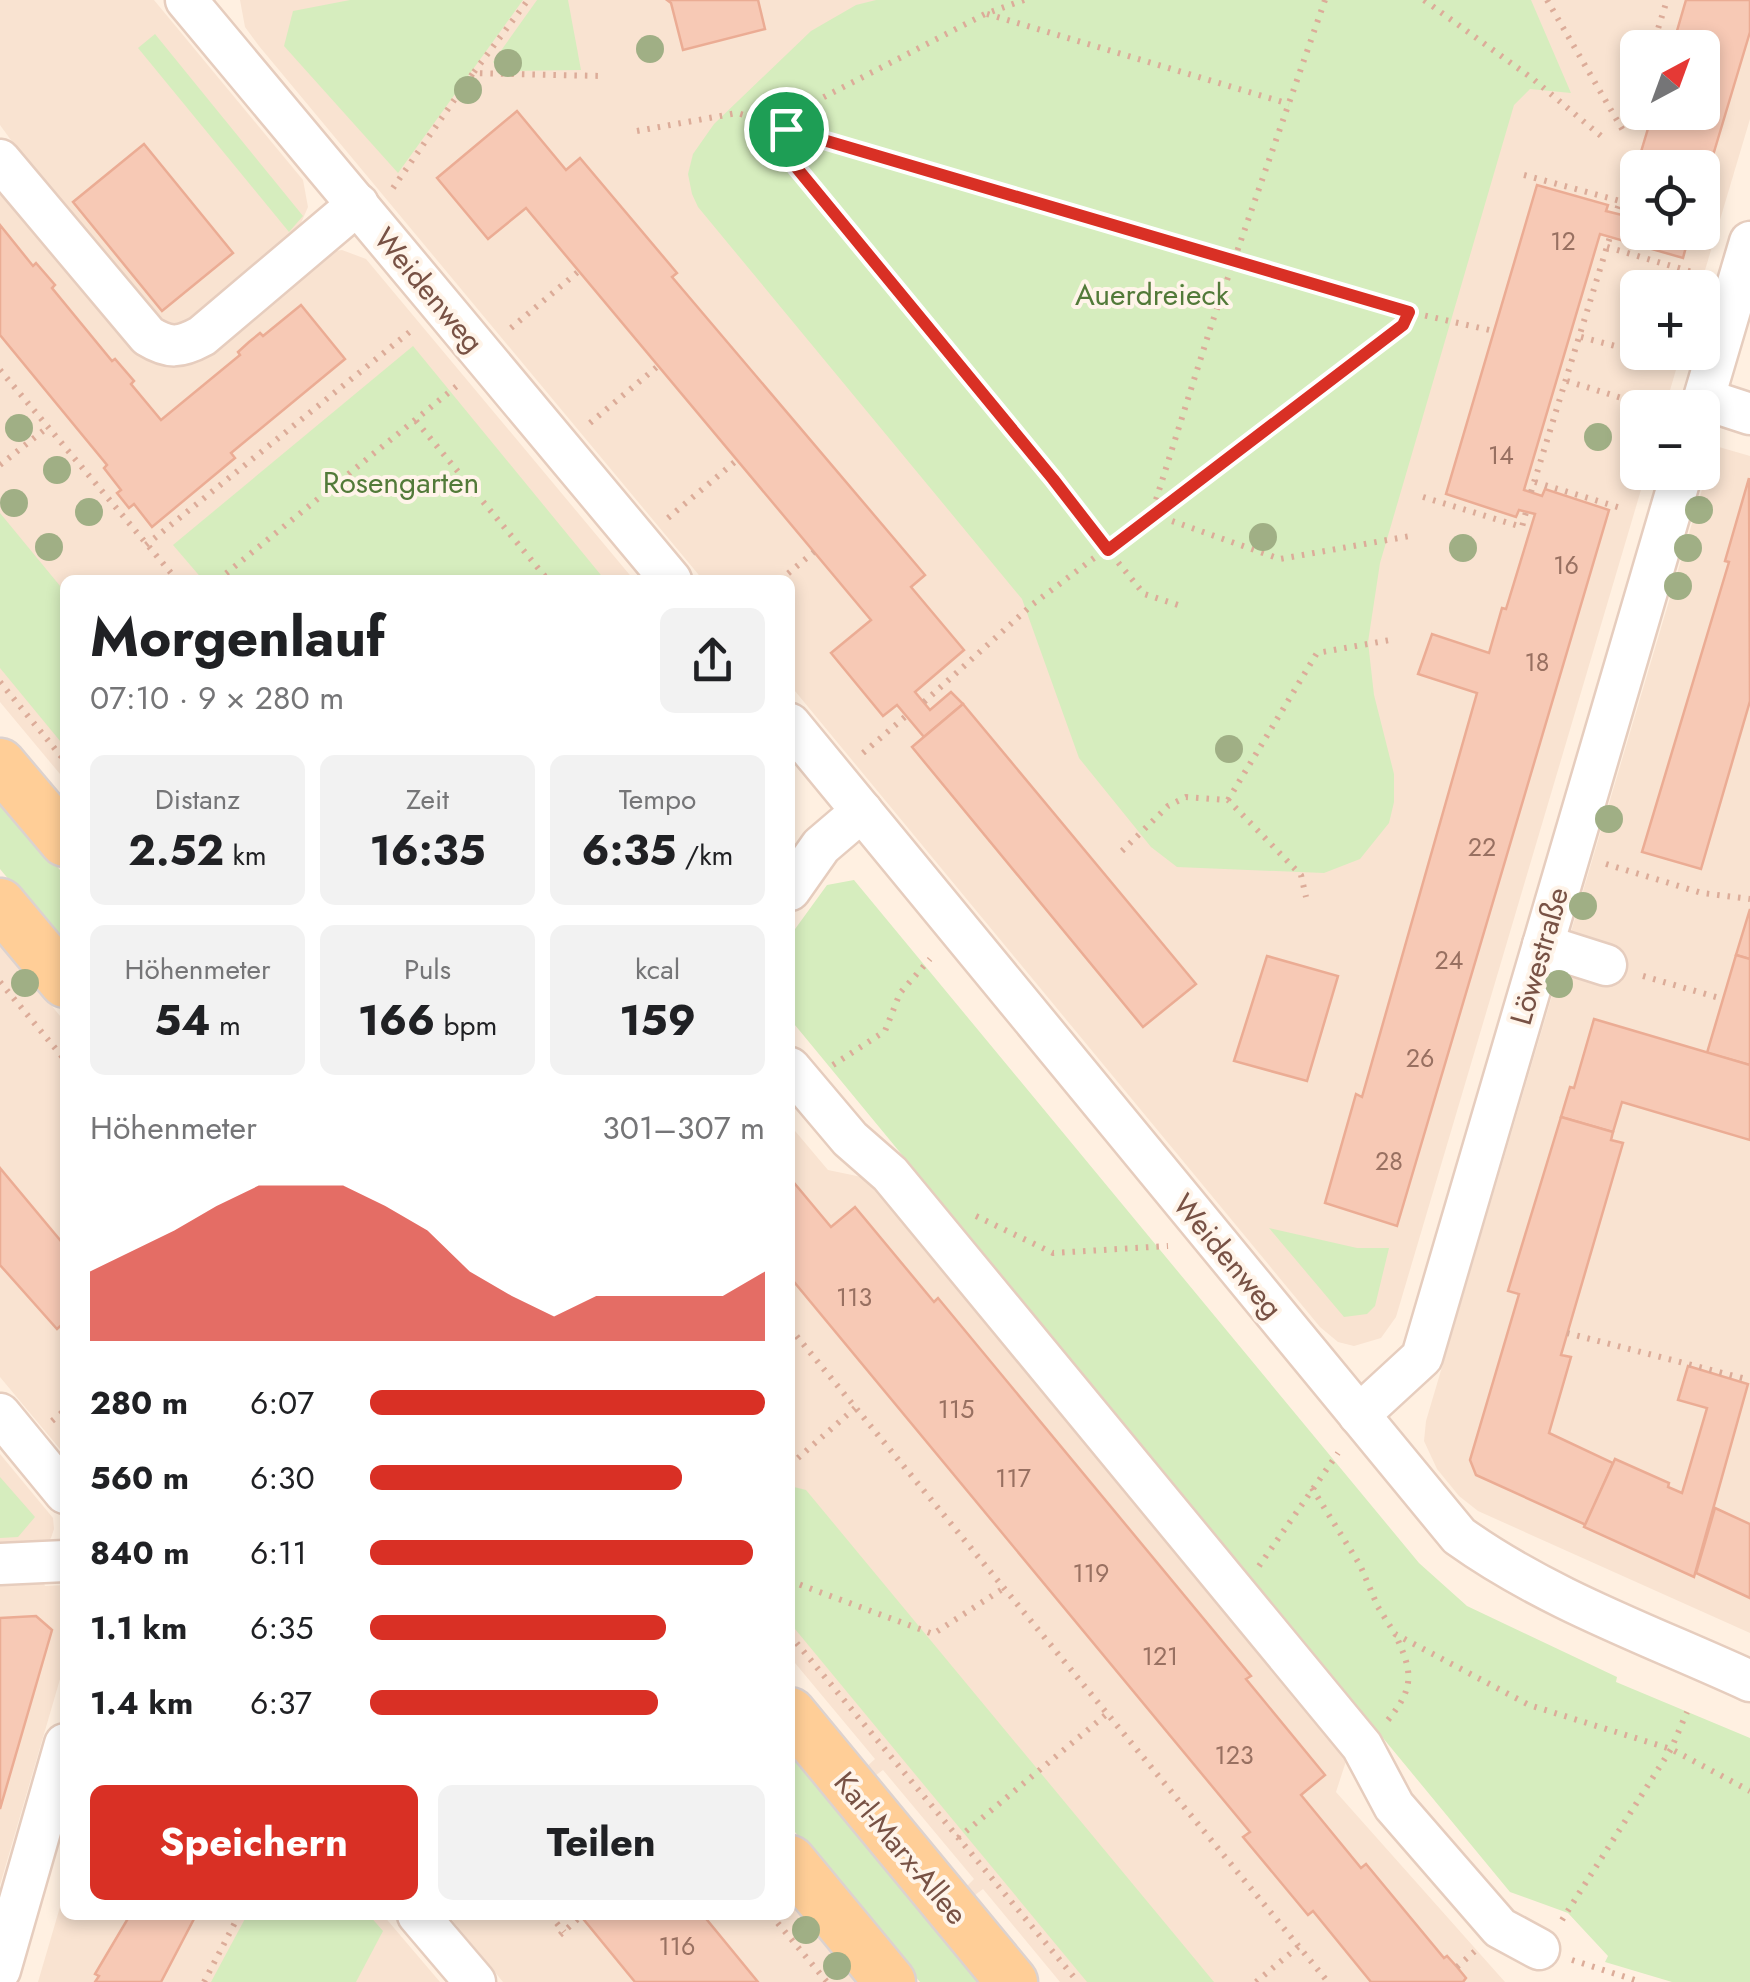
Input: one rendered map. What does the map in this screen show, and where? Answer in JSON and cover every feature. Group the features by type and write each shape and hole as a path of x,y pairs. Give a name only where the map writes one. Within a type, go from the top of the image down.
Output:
{"main road":[{"path":"0,764 60,836"},
{"path":"0,904 60,976"},
{"name":"Karl-Marx-Allee","path":"795,1720 1012,1982"},
{"path":"795,1867 890,1982"}],"street":[{"name":"Weidenweg","path":"186,0 376,196 667,575"},
{"path":"0,160 148,336 165,347 183,347 202,336 376,196"},
{"path":"1706,390 1750,242"},
{"path":"1720,408 1750,414"},
{"name":"Löwestraße","path":"1358,1415 1422,1357 1677,490"},
{"name":"Weidenweg","path":"795,730 1459,1536 1498,1564 1562,1596 1750,1680"},
{"path":"795,883 821,846 862,811"},
{"path":"1542,945 1606,965"},
{"path":"796,1076 850,1139 890,1174 1237,1591 1362,1746 1394,1806 1500,1928 1539,1950"},
{"path":"0,1414 60,1487"},
{"path":"0,1564 60,1561"},
{"path":"0,1970 60,1761"},
{"path":"422,1920 475,1982"}],"path":[{"path":"376,196 528,0"},
{"path":"1024,0 986,14 793,112 782,150 1144,594 1181,606"},
{"path":"1325,0 1211,326 1156,502 1159,511 1172,522 1280,559 1410,536"},
{"path":"1424,0 1533,79 1601,136"},
{"path":"1547,0 1624,134"},
{"path":"1658,30 1667,0"},
{"path":"986,14 1288,104"},
{"path":"473,74 601,76"},
{"path":"637,131 737,113 1235,262 1409,312 1494,331"},
{"path":"1524,174 1620,201 1616,214"},
{"path":"1531,492 1610,237"},
{"path":"1607,247 1685,270"},
{"path":"510,328 579,271"},
{"path":"924,702 1033,604 1403,325 1409,312"},
{"path":"146,545 413,330"},
{"path":"1581,337 1620,347"},
{"path":"590,424 658,366"},
{"path":"0,370 173,575"},
{"path":"1567,381 1620,397"},
{"path":"224,575 458,385"},
{"path":"416,420 544,575"},
{"path":"0,465 48,428"},
{"path":"667,519 737,460"},
{"path":"1535,482 1621,508"},
{"path":"1423,496 1522,527 1526,512"},
{"path":"786,575 814,552"},
{"path":"1228,800 1317,653 1390,640"},
{"path":"0,682 60,755"},
{"path":"862,754 906,716"},
{"path":"1122,851 1168,806 1186,797 1228,800 1301,875 1306,897"},
{"path":"1604,864 1702,893 1750,899"},
{"path":"796,1076 884,1031 900,993 930,959"},
{"path":"1606,965 1723,1000"},
{"path":"0,982 60,1054"},
{"path":"971,1213 1053,1252 1168,1246"},
{"path":"1567,1333 1750,1380"},
{"path":"795,1334 1328,1982"},
{"path":"795,1460 855,1408"},
{"path":"1237,1591 1252,1577 1338,1453"},
{"path":"1312,1488 1360,1565 1404,1653 1410,1685 1404,1701 1377,1731"},
{"path":"795,1583 933,1634 1004,1588"},
{"path":"1395,1634 1530,1705 1671,1749 1750,1792"},
{"path":"795,1642 1078,1982"},
{"path":"1640,1982 1539,1950 1568,1913 1671,1749 1687,1712"},
{"path":"958,1838 1108,1713"},
{"path":"204,1982 236,1920"},
{"path":"553,1920 562,1933 577,1920"},
{"path":"775,1920 826,1982"},
{"path":"1256,1982 1299,1946"}],"shaded area":[{"path":"0,0 154,0 303,180 308,207 301,223 190,321 158,322 58,205 0,125"},
{"path":"240,0 1750,0 1750,119 1720,220 1720,150 1620,150 1620,250 1711,250 1705,270 1620,270 1620,370 1676,370 1670,390 1620,390 1620,490 1641,490 1396,1317 1381,1338 1354,1346 1338,1342 1320,1327 795,691 795,575 699,575 259,46 245,27"},
{"path":"0,181 147,356 164,365 180,364 328,252 342,250 366,259 630,575 60,575 60,774 0,702"},
{"path":"1720,447 1750,456 1750,1633 1478,1511 1459,1496 1437,1469 1424,1441 1426,1421 1702,490 1720,490"},
{"path":"0,943 60,1016 60,1449 0,1377"},
{"path":"795,1131 828,1170 876,1180 1349,1752 1336,1792 1505,1982 1060,1982 983,1889 971,1898 964,1889 974,1879 883,1770 872,1778 864,1769 875,1759 795,1663"},
{"path":"0,1454 53,1518 51,1538 42,1548 32,1550 45,1586 60,1585 60,1679 0,1885"},
{"path":"795,1904 860,1982 503,1982 452,1920 795,1920"},
{"path":"60,1907 60,1920 387,1920 440,1982 38,1982"}],"green space":[{"path":"350,0 523,0 398,173 284,46 293,11"},
{"path":"537,0 568,0 581,70 502,71 493,62"},
{"name":"Auerdreieck","path":"876,0 1531,0 1571,93 1530,89 1514,105 1380,563 1368,642 1374,695 1394,774 1394,802 1389,823 1360,859 1324,873 1177,867 1151,847 1079,758 1022,599 698,207 688,174 693,154 714,124 811,31 856,5"},
{"path":"155,34 303,216 289,232 138,48"},
{"name":"Rosengarten","path":"413,346 601,575 199,575 173,545"},
{"path":"0,513 60,586 60,741 0,668"},
{"path":"0,798 60,870 60,941 0,869"},
{"path":"854,880 1419,1563 1467,1606 1617,1677 1616,1682 1750,1738 1750,1982 1672,1982 1605,1962 1608,1956 1568,1913 1510,1892 795,1025 795,929 827,885"},
{"path":"1269,1228 1357,1248 1389,1248 1375,1306 1367,1314 1344,1317"},
{"path":"0,1477 35,1517 18,1537 0,1538"},
{"path":"795,1487 806,1490 1214,1982 1087,1982 795,1629"},
{"path":"795,1758 981,1982 920,1982 795,1832"},
{"path":"244,1920 373,1920 383,1931 356,1982 211,1982"}],"building":[{"path":"667,0 758,0 765,29 683,50"},
{"path":"1686,0 1750,0 1750,32 1715,150 1642,150 1648,130 1720,130 1720,30 1677,30"},
{"path":"517,111 566,170 580,158 677,273 672,277 925,575 911,587 964,650 915,692 930,710 951,692 963,704 924,737 897,705 883,716 831,653 871,620 526,208 488,239 437,178"},
{"path":"144,144 233,253 162,311 73,202"},
{"path":"1537,185 1608,205 1606,211 1620,214 1620,240 1600,234 1524,490 1542,496 1545,489 1609,510 1397,1226 1325,1203 1356,1094 1362,1097 1477,693 1418,674 1432,634 1489,653 1535,514 1519,510 1516,517 1446,494"},
{"path":"0,225 33,266 36,263 55,285 52,288 112,361 115,359 134,381 131,384 161,420 240,355 238,352 249,342 260,333 263,336 301,305 345,359 231,453 235,458 152,527 134,504 129,508 117,493 121,490 104,468 107,465 0,335"},
{"path":"1655,250 1685,250 1683,258"},
{"path":"1749,478 1750,701 1701,869 1642,852 1729,562 1725,561"},
{"path":"963,704 1196,984 1143,1027 912,747"},
{"path":"1750,909 1750,959 1736,955"},
{"path":"1736,955 1750,959 1750,1065 1707,1053"},
{"path":"1267,956 1338,976 1307,1081 1234,1061"},
{"path":"1594,1019 1750,1065 1750,1140 1622,1102 1613,1132 1561,1117 1570,1087 1574,1088"},
{"path":"1561,1117 1613,1132 1611,1140 1623,1143 1561,1355 1571,1357 1549,1433 1613,1463 1586,1525 1476,1475 1470,1460 1519,1294 1508,1291"},
{"path":"0,1168 60,1240 60,1326 57,1329 0,1265"},
{"path":"795,1184 831,1227 855,1207 934,1302 938,1298 1251,1676 1246,1679 1325,1775 1301,1795 1361,1868 1366,1864 1444,1958 1447,1956 1466,1978 1463,1982 1371,1982 1313,1911 1308,1915 1243,1837 1250,1832 795,1283"},
{"path":"1688,1366 1748,1384 1694,1577 1584,1527 1615,1459 1669,1483 1668,1487 1682,1493 1707,1408 1678,1400"},
{"path":"1715,1508 1750,1524 1750,1598 1696,1573"},
{"path":"36,1616 52,1630 0,1809 0,1618"},
{"path":"127,1920 193,1920 161,1982 95,1982 99,1976 95,1974"},
{"path":"584,1920 707,1920 758,1982 635,1982"}],"route":[{"path":"786,129 1409,312 1403,325 1108,550 782,150 786,129"}]}
